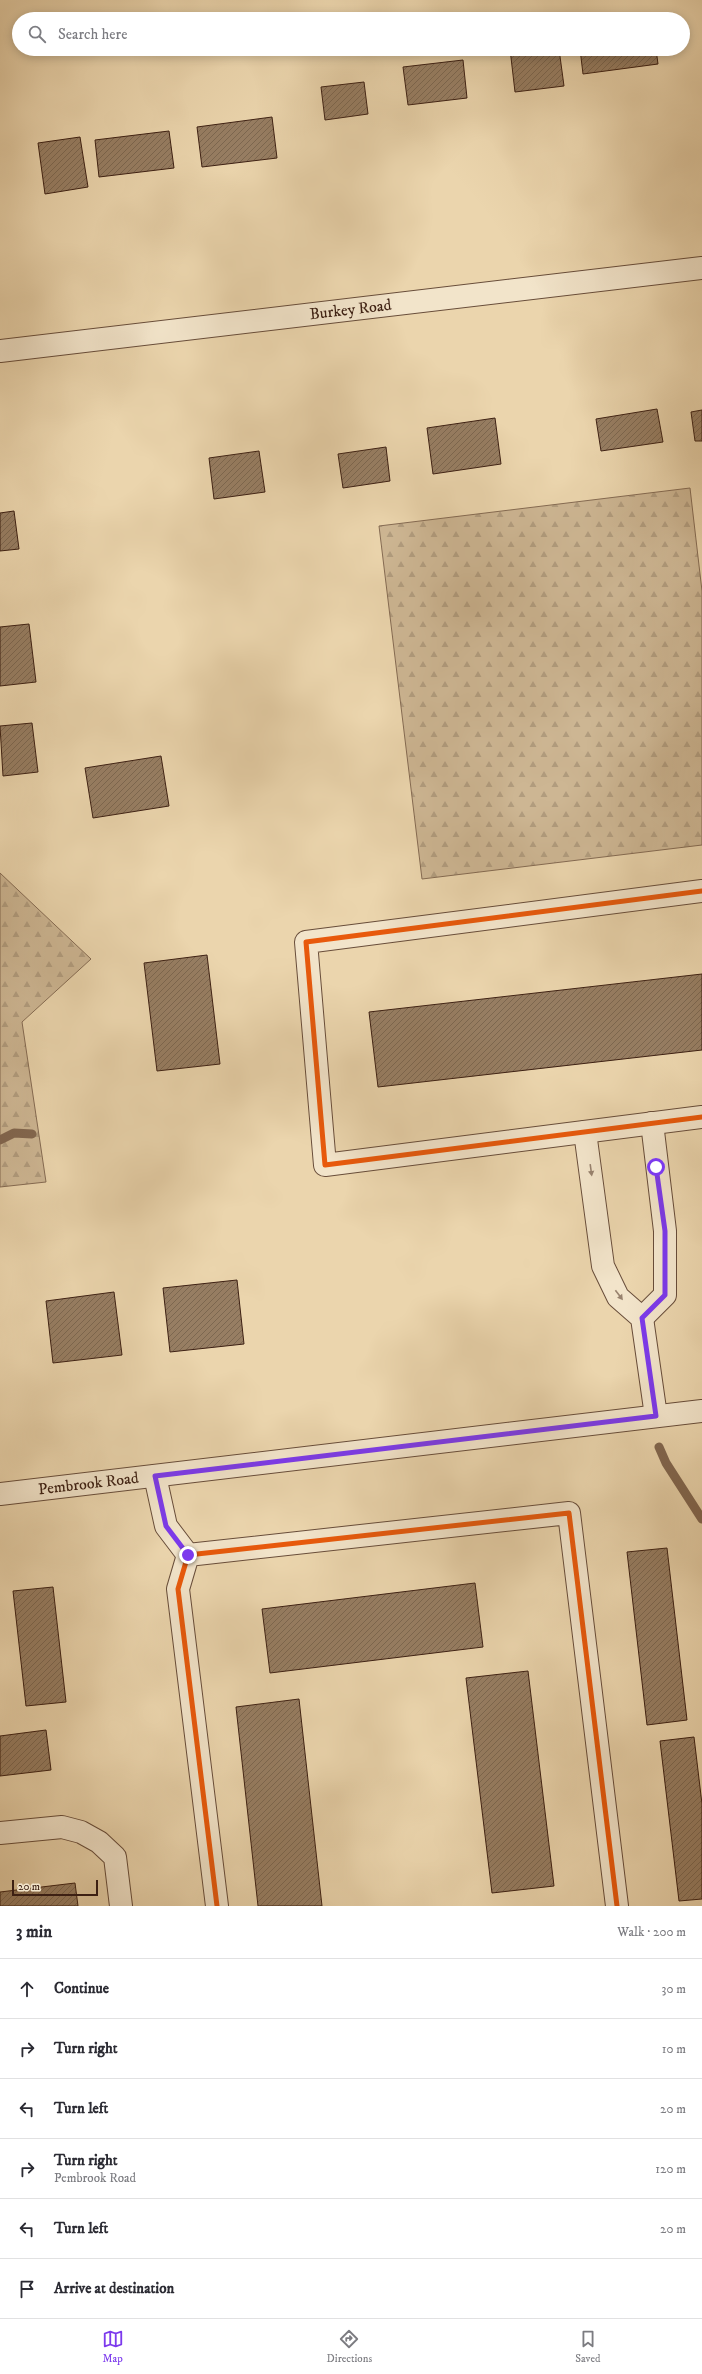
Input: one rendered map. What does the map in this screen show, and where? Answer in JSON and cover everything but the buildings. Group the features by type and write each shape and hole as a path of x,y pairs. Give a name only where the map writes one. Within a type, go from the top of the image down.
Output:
{"street":[{"name":"Burkey Road","path":"0,351 702,268"},
{"path":"702,891 306,942 325,1165 702,1117"},
{"path":"642,1318 665,1295 665,1231 652,1123"},
{"path":"586,1132 603,1266 618,1297 642,1318 656,1416"},
{"name":"Pembrook Road","path":"0,1494 702,1411"},
{"path":"155,1476 166,1526 188,1555"},
{"path":"188,1555 569,1513 617,1906"},
{"path":"188,1555 178,1589 217,1906"},
{"path":"0,1833 62,1826 81,1832 99,1842 115,1857 121,1906"}],"green space":[{"path":"690,488 702,591 702,845 422,879 379,526"},
{"path":"0,873 91,959 22,1022 46,1182 0,1187"}],"waterway":[{"path":"0,1140 14,1133 32,1134"},
{"path":"659,1447 666,1463 702,1519"}],"cycle path":[{"path":"702,891 306,942 325,1165 702,1117"},
{"path":"217,1906 178,1589 188,1555 569,1513 617,1906"}],"route":[{"path":"188,1555 166,1526 155,1476 656,1416 642,1318 665,1295 665,1231 656,1167"}]}
